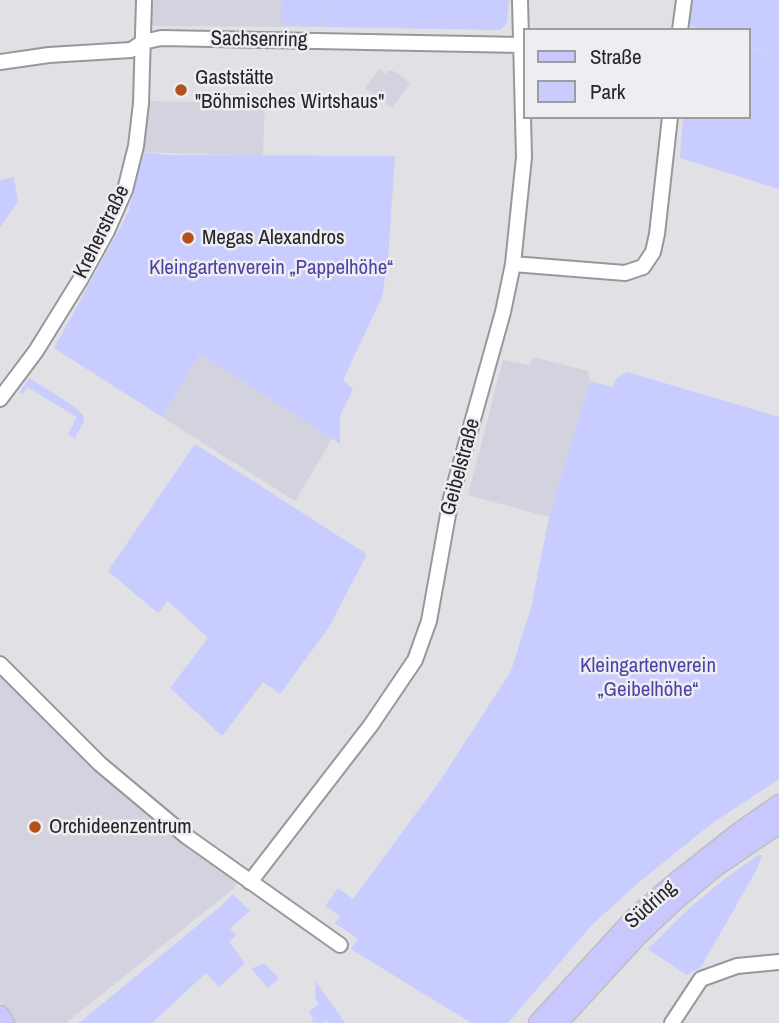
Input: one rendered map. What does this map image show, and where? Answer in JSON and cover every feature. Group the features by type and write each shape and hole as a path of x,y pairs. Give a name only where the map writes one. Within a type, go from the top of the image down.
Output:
{"main road":[{"name":"Südring","path":"538,1023 633,919 739,832 779,804"},
{"name":"Südring","path":"558,1023 638,936 676,900 717,866 779,824"},
{"path":"0,1015 5,1023"}],"street":[{"name":"Kreherstraße","path":"0,400 36,351 80,280 107,231 125,190 136,146 141,103 144,0"},
{"name":"Geibelstraße","path":"250,882 347,756 415,660 434,601 451,498 503,312 513,264 524,157 520,0"},
{"path":"680,28 684,0"},
{"name":"Sachsenring","path":"0,62 26,57 131,50 161,38 522,45"},
{"path":"513,264 625,273 643,267 653,251 657,234 670,119"},
{"path":"0,664 100,764 186,836 340,945"},
{"path":"672,1023 701,979 737,966 779,962"}],"shaded area":[{"path":"146,0 326,0 325,27 146,26"},
{"path":"379,69 386,74 388,71 394,71 410,83 392,108 365,88"},
{"path":"215,93 265,95 263,156 144,152 149,101 196,102"},
{"path":"200,354 332,439 295,501 162,417"},
{"path":"533,357 588,371 590,381 549,517 468,495 503,360 530,365"},
{"path":"0,671 239,879 233,889 66,1023 14,1023 0,1001"}],"green space":[{"path":"282,0 509,0 507,24 500,30 325,27 325,9 324,26 281,24"},
{"path":"691,0 779,0 779,189 680,158 683,119 751,119 751,48 775,55 751,47 751,28 696,28 687,25"},
{"name":"Kleingartenverein „Pappelhöhe“","path":"144,152 165,155 395,156 388,258 382,297 343,380 353,389 340,416 340,444 200,354 162,417 54,348 128,213"},
{"path":"14,177 18,202 0,227 0,180"},
{"name":"Kleingartenverein „Geibelhöhe“","path":"627,372 779,417 779,779 711,824 638,883 593,924 508,1023 471,1023 351,949 358,939 335,923 340,916 325,906 338,888 353,899 440,781 511,671 531,608 549,517 590,381 612,387 617,378"},
{"path":"29,378 83,415 84,422 76,439 68,434 77,417 27,387 23,394 20,392"},
{"path":"195,444 366,556 329,627 280,694 263,682 222,736 170,688 208,638 168,601 158,613 108,571"},
{"path":"758,855 762,855 757,869 701,967 687,975 648,949 684,913"},
{"path":"233,894 250,911 230,928 236,936 229,942 245,963 219,987 206,973 152,1023 79,1023 220,907"},
{"path":"264,963 279,978 268,988 251,969"},
{"path":"316,981 345,1023 311,1022 313,1018 309,1012 319,1004 315,997"}],"place":[{"name":"Gaststätte \"Böhmisches Wirtshaus\"","path":"181,90"},
{"name":"Megas Alexandros","path":"188,238"},
{"name":"Orchideenzentrum","path":"35,827"}]}
